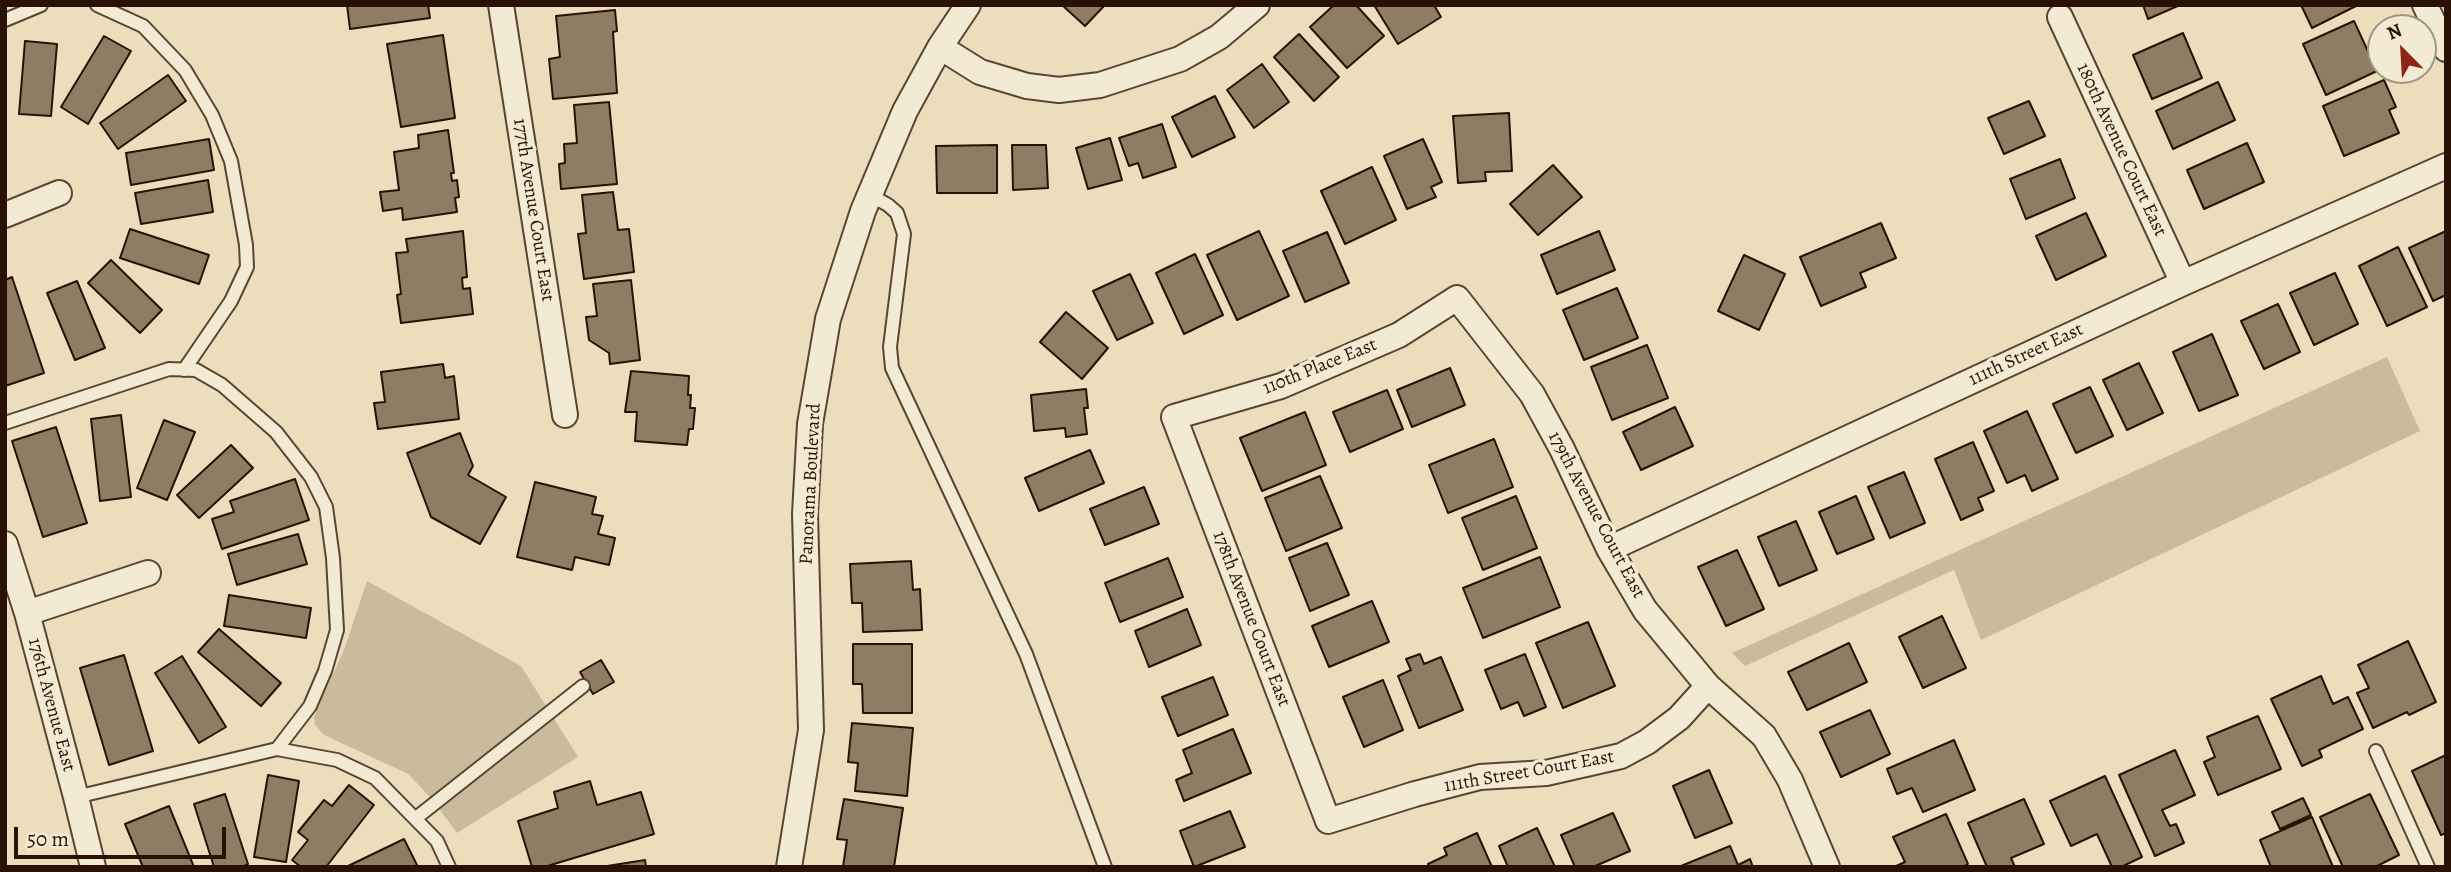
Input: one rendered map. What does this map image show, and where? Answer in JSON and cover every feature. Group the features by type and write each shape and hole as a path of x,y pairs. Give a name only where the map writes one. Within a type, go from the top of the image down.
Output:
{"street":[{"name":"177th Avenue Court East","path":"501,5 565,415"},
{"name":"Panorama Boulevard","path":"789,867 811,730 805,514 810,424 828,319 870,195 905,111 940,47 968,5"},
{"path":"940,47 980,72 1027,86 1059,90 1100,85 1180,58 1219,37 1256,5"},
{"path":"2425,5 2446,49"},
{"name":"180th Avenue Court East","path":"2060,17 2183,283"},
{"name":"111th Street East","path":"1609,550 2183,283 2446,166"},
{"path":"5,215 59,193"},
{"name":"179th Avenue Court East","path":"1457,298 1532,394 1562,449 1609,550 1645,610 1708,686 1765,736 1790,780 1826,867"},
{"name":"110th Place East","path":"1174,417 1281,386 1399,335 1457,298"},
{"name":"178th Avenue Court East","path":"1174,417 1328,821"},
{"name":"176th Avenue East","path":"5,544 27,614 93,867"},
{"path":"27,614 148,573"},
{"name":"111th Street Court East","path":"1328,821 1480,777 1546,773 1622,756 1647,742 1679,718 1708,686"}],"lane":[{"path":"5,20 41,5"},
{"path":"97,5 143,26 186,70 212,115 231,161 246,245 247,267 231,301 184,370"},
{"path":"870,195 897,213 904,234 890,347 892,368 1026,654 1105,867"},
{"path":"5,423 169,369 195,370 222,385 276,432 311,477 326,507 333,558 337,631 325,671 310,706 277,748"},
{"path":"416,818 583,686"},
{"path":"76,797 277,748 337,760 375,778 437,841 449,867"},
{"path":"2376,751 2428,867"}],"shaded area":[{"path":"2387,357 2420,431 1981,640 1954,570 1745,666 1732,653"},
{"path":"367,581 521,666 578,757 457,833 431,798 408,774 324,735 315,725 314,717 345,647"}],"building":[{"path":"347,5 428,5 430,18 350,29"},
{"path":"1062,5 1105,5 1085,26"},
{"path":"1334,5 1356,5 1384,36 1347,68 1310,27"},
{"path":"1374,5 1434,5 1441,17 1398,44"},
{"path":"2143,5 2180,5 2148,19"},
{"path":"2301,5 2358,5 2312,28"},
{"path":"615,10 617,31 613,32 617,93 553,99 549,59 560,57 556,16"},
{"path":"2354,21 2367,49 2367,76 2326,95 2303,44"},
{"path":"2183,33 2202,78 2152,99 2133,55"},
{"path":"1299,34 1339,77 1314,101 1274,57"},
{"path":"443,35 455,118 401,127 387,44"},
{"path":"104,36 131,51 88,124 61,107"},
{"path":"25,41 57,44 51,116 19,114"},
{"path":"1262,64 1289,102 1254,128 1227,90"},
{"path":"168,75 186,101 118,149 100,123"},
{"path":"2218,82 2235,120 2173,149 2156,111"},
{"path":"2375,84 2386,84 2396,107 2389,110 2399,133 2344,156 2323,106"},
{"path":"1215,96 1235,137 1192,157 1172,117"},
{"path":"2029,101 2045,136 2004,154 1988,118"},
{"path":"609,102 617,184 561,189 559,164 565,163 564,144 577,143 574,105"},
{"path":"1509,113 1512,171 1485,172 1486,181 1458,183 1453,116"},
{"path":"1162,124 1176,167 1143,178 1138,163 1129,166 1119,138"},
{"path":"448,130 454,173 451,173 452,181 457,180 459,197 455,198 457,212 403,220 402,208 383,211 380,192 399,190 394,152 419,148 418,135"},
{"path":"1110,138 1122,180 1088,189 1076,148"},
{"path":"209,139 214,170 131,185 126,153"},
{"path":"1423,139 1442,182 1431,187 1436,197 1407,209 1384,156"},
{"path":"2247,143 2264,182 2204,209 2187,170"},
{"path":"997,145 997,193 937,193 936,146"},
{"path":"1012,145 1046,145 1048,188 1013,190"},
{"path":"2060,159 2075,198 2026,219 2010,179"},
{"path":"1553,165 1582,197 1538,235 1510,204"},
{"path":"1372,167 1396,220 1345,244 1321,191"},
{"path":"208,180 213,212 141,224 135,193"},
{"path":"613,192 618,230 629,229 634,272 584,279 578,234 586,233 582,195"},
{"path":"2086,213 2106,256 2056,280 2036,236"},
{"path":"1881,223 1896,258 1860,273 1866,287 1821,306 1800,257"},
{"path":"130,229 209,255 199,284 120,258"},
{"path":"463,231 467,277 462,278 463,289 470,288 473,314 401,323 396,253 408,252 406,239"},
{"path":"1259,231 1289,296 1237,320 1207,255"},
{"path":"1599,231 1615,270 1557,294 1541,255"},
{"path":"2446,231 2446,295 2433,301 2409,248"},
{"path":"1327,232 1349,283 1305,302 1283,251"},
{"path":"2398,247 2427,307 2387,326 2359,266"},
{"path":"1195,254 1223,315 1184,334 1156,273"},
{"path":"1744,255 1785,274 1759,330 1718,311"},
{"path":"111,260 162,310 140,333 88,283"},
{"path":"2335,273 2358,324 2314,345 2290,293"},
{"path":"1130,274 1153,323 1117,340 1093,291"},
{"path":"12,277 44,373 5,386 5,280"},
{"path":"631,280 640,360 610,364 609,353 589,340 586,317 597,316 593,284"},
{"path":"77,281 105,348 75,360 47,293"},
{"path":"1617,288 1638,338 1584,360 1563,310"},
{"path":"2278,304 2300,352 2264,369 2241,321"},
{"path":"1066,312 1108,348 1082,379 1040,342"},
{"path":"2212,334 2238,395 2199,411 2173,352"},
{"path":"1647,345 1668,398 1612,420 1591,367"},
{"path":"2139,363 2163,413 2127,430 2103,380"},
{"path":"443,364 445,378 454,376 459,419 378,429 374,403 385,402 381,372"},
{"path":"1450,368 1465,405 1412,427 1397,390"},
{"path":"631,371 689,376 690,408 695,408 693,429 689,429 687,445 635,441 637,412 625,412"},
{"path":"2090,387 2113,436 2076,453 2053,404"},
{"path":"1086,389 1088,408 1084,408 1087,434 1066,437 1065,428 1034,431 1031,395"},
{"path":"1387,390 1403,429 1350,452 1333,412"},
{"path":"1675,407 1693,446 1641,470 1623,432"},
{"path":"2027,411 2058,479 2032,491 2025,475 2007,483 1984,431"},
{"path":"1305,412 1326,465 1262,491 1240,438"},
{"path":"121,415 131,497 100,501 91,419"},
{"path":"164,420 195,432 167,500 137,488"},
{"path":"56,427 87,523 43,537 12,441"},
{"path":"460,433 473,466 468,475 506,497 480,544 431,517 407,453"},
{"path":"1494,439 1513,487 1448,513 1429,465"},
{"path":"1973,442 1994,491 1978,498 1983,510 1961,520 1935,459"},
{"path":"231,445 253,468 199,518 177,495"},
{"path":"1090,450 1104,483 1039,511 1025,478"},
{"path":"1904,472 1925,523 1890,538 1868,487"},
{"path":"1320,476 1342,528 1286,551 1265,498"},
{"path":"295,479 309,520 222,549 212,519 234,512 230,501"},
{"path":"535,482 596,497 592,514 603,516 598,534 615,538 609,565 575,557 572,570 517,557"},
{"path":"1144,487 1159,524 1105,545 1090,509"},
{"path":"1516,496 1537,548 1483,570 1462,518"},
{"path":"1856,496 1874,539 1837,554 1819,512"},
{"path":"1796,521 1817,570 1779,586 1758,537"},
{"path":"298,534 307,564 237,585 228,554"},
{"path":"1327,543 1349,595 1310,611 1289,558"},
{"path":"1737,550 1764,609 1726,626 1698,567"},
{"path":"1540,557 1560,607 1483,638 1463,588"},
{"path":"1168,558 1183,597 1120,622 1105,583"},
{"path":"911,561 913,590 920,589 922,630 863,632 862,603 852,603 850,564"},
{"path":"229,595 311,608 306,638 224,626"},
{"path":"1372,601 1389,642 1329,667 1312,626"},
{"path":"1187,609 1201,645 1149,667 1135,631"},
{"path":"1942,616 1966,668 1923,688 1899,637"},
{"path":"1588,622 1615,686 1563,708 1536,643"},
{"path":"219,629 281,683 261,706 198,652"},
{"path":"2408,641 2436,702 2373,728 2357,693 2369,688 2358,665"},
{"path":"1849,643 1867,682 1807,710 1788,672"},
{"path":"853,644 912,644 912,713 863,713 862,684 853,684"},
{"path":"1420,654 1424,664 1441,657 1463,710 1419,728 1398,676 1411,670 1406,659"},
{"path":"1525,654 1546,707 1524,716 1518,702 1501,709 1485,670"},
{"path":"124,655 153,751 109,765 80,668"},
{"path":"182,656 226,727 199,743 155,673"},
{"path":"601,660 614,682 593,694 580,672"},
{"path":"2321,676 2333,704 2348,697 2363,729 2319,750 2322,757 2302,766 2271,699"},
{"path":"1213,677 1228,715 1178,736 1162,697"},
{"path":"1383,680 1403,730 1364,747 1343,697"},
{"path":"1870,710 1890,754 1841,777 1820,732"},
{"path":"2258,716 2281,769 2218,795 2204,762 2215,757 2207,737"},
{"path":"852,723 913,728 907,796 855,791 858,763 848,762"},
{"path":"1233,729 1251,773 1184,801 1176,780 1192,773 1183,750"},
{"path":"1954,740 1975,790 1923,812 1912,788 1897,794 1887,769"},
{"path":"2175,750 2195,795 2162,810 2170,826 2176,824 2184,843 2155,856 2119,775"},
{"path":"2446,755 2446,833 2441,835 2412,771"},
{"path":"1709,770 1732,823 1695,838 1673,786"},
{"path":"268,775 299,781 286,862 254,857"},
{"path":"2105,776 2142,857 2121,867 2112,867 2097,834 2071,846 2050,801"},
{"path":"590,781 597,805 641,792 654,834 544,867 532,867 518,821 558,808 554,792"},
{"path":"349,785 374,805 326,867 301,867 292,860 308,840 298,832 324,800 332,806"},
{"path":"225,794 248,864 242,867 214,867 194,804"},
{"path":"2370,794 2399,855 2375,867 2343,867 2320,817"},
{"path":"2303,798 2311,815 2280,829 2272,812"},
{"path":"844,799 903,808 894,867 843,867 847,840 837,839"},
{"path":"2024,799 2044,844 2011,858 2015,867 1987,867 1968,823"},
{"path":"169,806 194,867 143,867 125,824"},
{"path":"1230,811 1245,847 1194,867 1180,831"},
{"path":"1613,813 1630,851 1593,867 1575,867 1561,835"},
{"path":"1946,814 1968,864 1963,867 1894,867 1905,862 1893,837"},
{"path":"2312,817 2333,867 2271,867 2260,840"},
{"path":"1537,828 1555,867 1508,867 1499,846"},
{"path":"1477,833 1492,867 1429,867 1428,864 1447,855 1444,848"},
{"path":"404,839 418,867 346,867"},
{"path":"1730,846 1738,865 1750,859 1753,867 1681,866"},
{"path":"645,860 646,867 601,867"}]}
